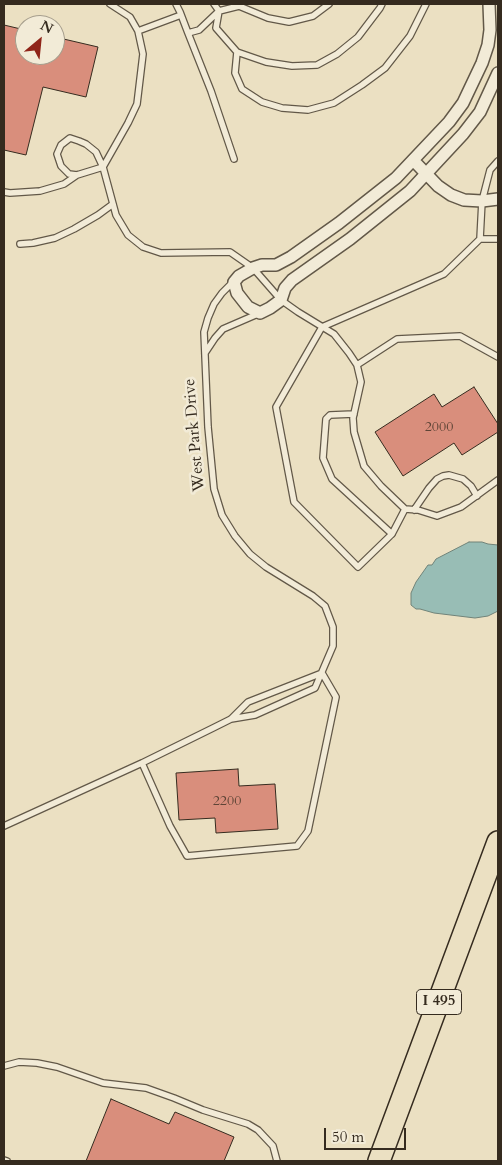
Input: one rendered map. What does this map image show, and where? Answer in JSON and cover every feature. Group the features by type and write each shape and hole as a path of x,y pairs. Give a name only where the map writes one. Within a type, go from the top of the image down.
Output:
{"highway":[{"name":"I 495","path":"379,1161 498,842"}],"street":[{"name":"West Park Drive","path":"234,282 239,276 253,268 276,265 291,257 374,197 396,178 454,116 474,81 488,45 490,30 489,4"},
{"path":"234,282 237,293 248,308 260,313 270,308 280,300 285,288 292,280 386,212 410,191 463,134 480,112 498,73"},
{"path":"413,160 438,186 451,196 464,200 482,201 498,199"}],"lane":[{"path":"4,192 40,191 64,184 77,175 103,167 128,123 137,104 143,54 138,30 130,17 110,4"},
{"path":"176,4 211,91 234,159"},
{"path":"214,4 219,11 216,28 237,52 266,62 292,66 317,65 337,54 358,37 382,4"},
{"path":"188,34 198,30 219,11 239,6 268,18 289,22 313,16 329,4"},
{"path":"237,52 235,73 242,89 262,102 282,108 308,110 334,103 362,86 385,68 410,36 426,4"},
{"path":"138,30 181,15"},
{"path":"77,175 68,174 61,166 57,154 61,145 70,138 79,141 96,152 103,167 116,215 128,235 143,248 160,253 230,252 253,268 280,300 334,334 356,365 361,382 354,414 354,432 364,466 405,509 437,516 461,507 498,480"},
{"path":"405,509 392,534 358,567 294,502 276,407 322,327 444,274 480,239 482,201 490,170 498,161"},
{"path":"20,244 55,238 98,216 113,204"},
{"path":"480,239 498,239"},
{"name":"West Park Drive","path":"4,826 142,763 231,719 255,715 315,688 322,673 333,646 333,627 325,606 266,567 250,554 235,536 222,515 214,489 208,427 204,332 214,304 234,282"},
{"path":"205,353 222,329 260,313"},
{"path":"356,365 397,339 460,336 498,357"},
{"path":"354,414 330,416 326,419 324,458 332,479 392,534"},
{"path":"414,510 429,488 437,479 443,476 449,475 463,479 471,486 477,496"},
{"path":"142,763 170,826 187,856 297,846 308,831 336,697 322,673"},
{"name":"West Park Drive","path":"231,719 248,702 322,673"},
{"path":"4,1066 19,1062 37,1063 57,1067 103,1083 146,1088 203,1110 248,1124 258,1130 272,1146 277,1161"}],"water":[{"path":"469,542 498,545 498,611 488,616 475,618 434,613 416,609 411,605 411,593 428,565 432,565 436,559"}],"building":[{"path":"4,25 15,28 15,65 65,65 65,39 98,47 86,97 43,87 26,155 4,150"},
{"path":"474,387 498,424 498,432 462,455 454,443 403,476 375,432 434,394 442,407"},
{"path":"238,769 239,786 275,784 278,829 216,833 215,818 179,820 176,773"},
{"path":"111,1099 169,1124 175,1112 234,1137 224,1161 86,1161"}]}
